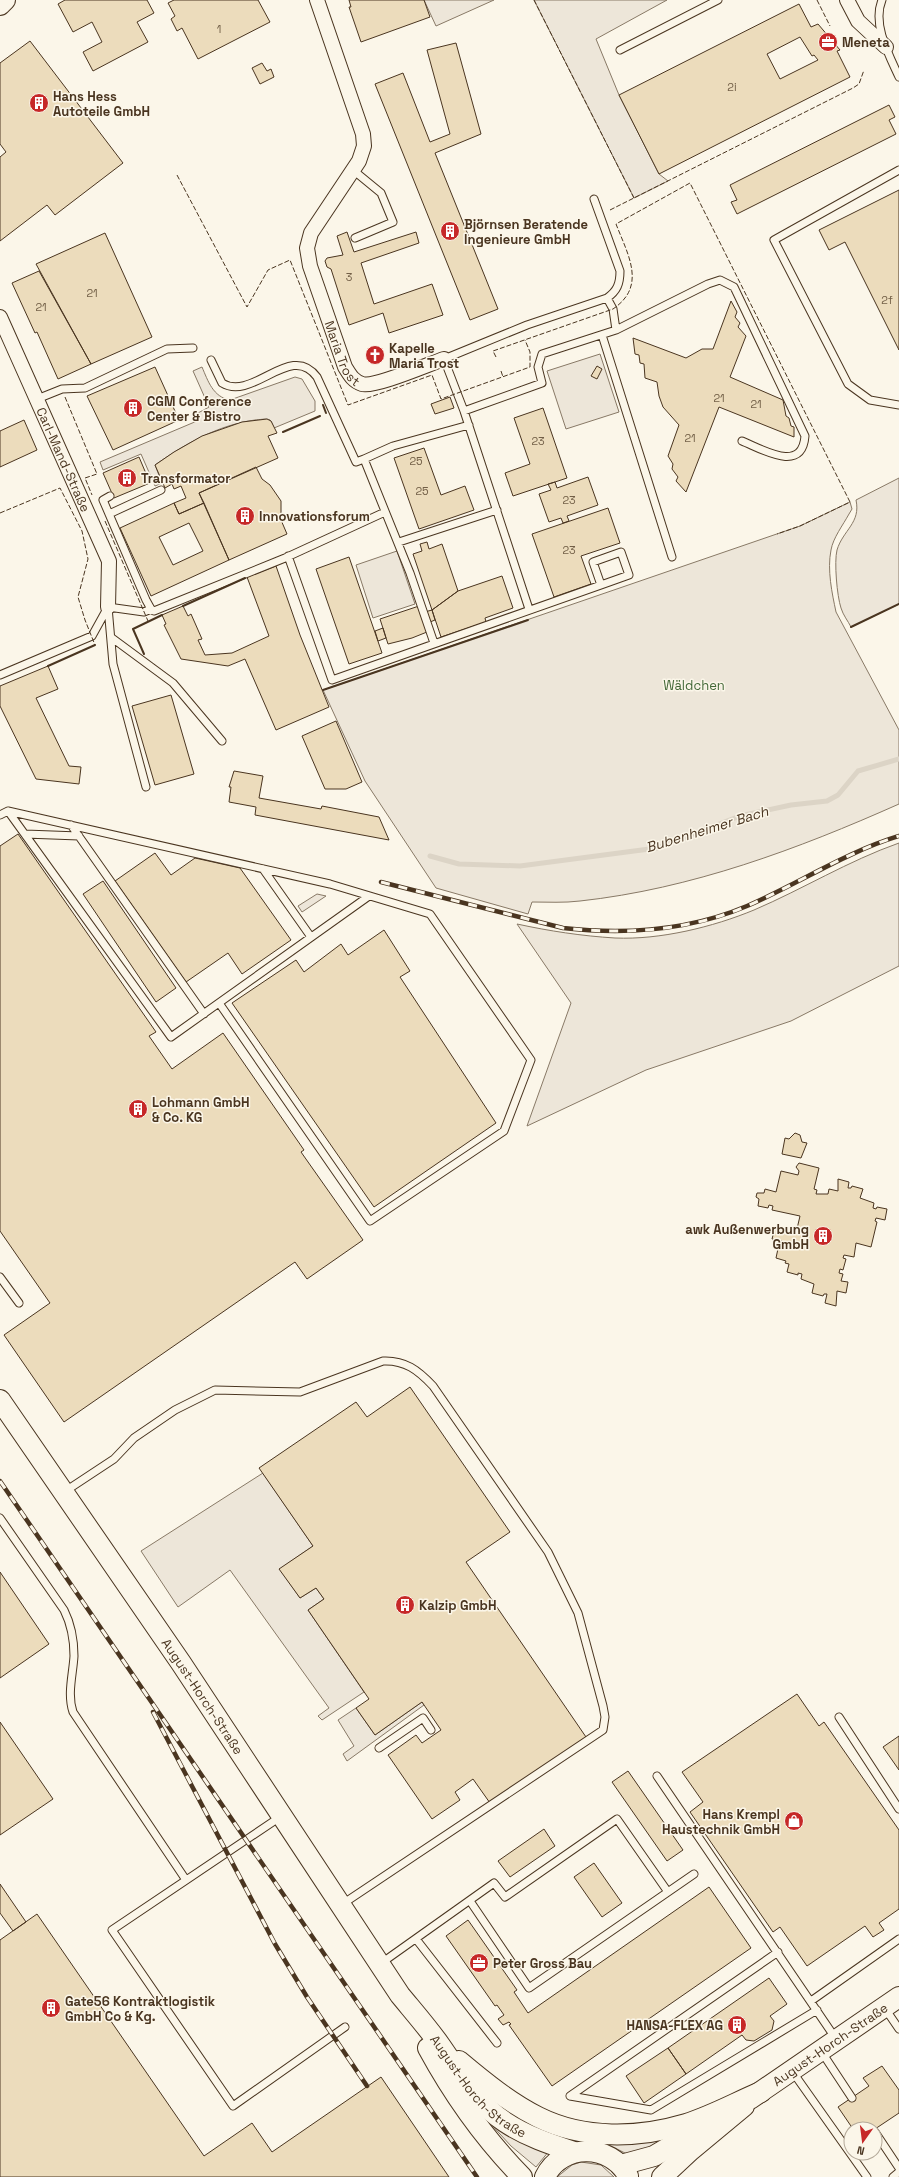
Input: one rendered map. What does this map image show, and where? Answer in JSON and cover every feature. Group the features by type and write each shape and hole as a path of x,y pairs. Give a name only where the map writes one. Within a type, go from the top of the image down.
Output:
{"main road":[{"path":"0,5 5,0"},
{"name":"August-Horch-Straße","path":"0,1400 181,1663 380,1964 400,1995 454,2095 487,2140 522,2177"},
{"name":"August-Horch-Straße","path":"400,1995 440,2045 479,2100 503,2121 524,2134 574,2152"},
{"name":"August-Horch-Straße","path":"545,2177 556,2161 574,2152 590,2150 608,2156 624,2171 640,2161 662,2152 762,2092 892,2002"},
{"path":"440,2045 492,2087 539,2118 568,2128 598,2134 647,2132 680,2125 762,2092"},
{"name":"August-Horch-Straße","path":"662,2177 691,2150 762,2092"}],"street":[{"name":"Maria Trost","path":"317,0 364,134 364,146 359,161 311,233 308,248 310,266 345,367 352,380 363,385 378,383 444,359"},
{"path":"847,0 858,21 886,47"},
{"name":"Carl-Mand-Straße","path":"0,317 109,561 108,607"}],"lane":[{"path":"620,50 718,0"},
{"path":"882,0 878,14 886,47 899,77"},
{"path":"353,170 381,193 393,222 355,238"},
{"path":"899,170 774,240 848,384 870,400 899,405"},
{"path":"594,199 620,271 620,281 617,289 608,298 613,310 616,330"},
{"path":"464,411 542,383 538,367 542,354 616,330 708,284 720,280 734,287 805,436 804,446 800,452 791,457 778,455 742,441"},
{"name":"Maria Trost","path":"444,359 527,325 608,298"},
{"path":"602,335 672,556"},
{"path":"36,399 62,389 85,388 168,349 192,348"},
{"path":"444,359 464,411 529,610"},
{"path":"211,360 222,383 235,388 290,366 300,364 311,368 317,376 356,462 393,446 468,424"},
{"path":"364,459 385,512 399,542 434,643"},
{"path":"109,514 161,490"},
{"path":"110,496 103,500 151,609"},
{"path":"399,542 497,510"},
{"path":"108,607 144,612 151,609 154,611 288,556 385,512"},
{"path":"288,556 332,680 434,643 601,585 629,575 621,552 593,562 601,585"},
{"path":"108,607 112,638 113,664 146,786"},
{"path":"0,676 92,636 108,607"},
{"path":"112,638 173,683 222,741"},
{"path":"0,815 8,811 330,884 430,914 531,1060 504,1131 370,1221 219,1003"},
{"path":"8,811 171,1037 369,896"},
{"path":"72,825 204,1014"},
{"path":"25,834 79,836"},
{"path":"263,869 310,937"},
{"path":"0,1277 19,1304"},
{"path":"63,1493 114,1459 134,1438 157,1422 175,1410 215,1390 300,1392 383,1361 393,1360 413,1367 433,1386 548,1552 578,1613 603,1706 605,1718 603,1730 341,1906"},
{"path":"0,1518 64,1610 69,1620 74,1655 70,1694 74,1712 186,1880"},
{"path":"839,1717 899,1809"},
{"path":"379,1748 423,1718 431,1730"},
{"path":"657,1776 818,2010 829,2046 852,2098"},
{"path":"282,1815 112,1930 233,2106 345,2027"},
{"path":"380,1964 494,1883 505,1897 617,1819 668,1892"},
{"path":"470,1901 529,1988 694,1874"},
{"path":"416,1939 497,2043"},
{"path":"811,2001 899,1939"},
{"path":"778,1952 570,2096 650,2110 818,2010"},
{"path":"892,2002 899,2029"},
{"path":"792,2071 866,2177"},
{"path":"883,2144 899,2168"},
{"path":"893,2177 899,2172"}],"green space":[{"path":"424,0 494,0 436,26"},
{"path":"534,0 667,0 596,39 619,95 659,174 668,181 634,198"},
{"path":"600,354 619,412 566,429 547,371"},
{"path":"202,367 215,392 219,396 230,400 295,377 302,379 315,401 315,411 274,428 268,419 255,420 228,426 202,436 155,465 162,483 155,486 141,454 103,470 100,462 197,421 198,413 209,407 193,371"},
{"path":"899,478 899,604 851,627 844,616 838,596 836,579 837,550 843,537 854,521 857,508 856,500"},
{"name":"Wäldchen","path":"850,502 852,509 832,545 830,573 832,589 836,612 899,730 899,804 861,821 783,851 703,877 621,895 574,902 532,902 528,914 436,888 365,781 323,690 800,526"},
{"path":"397,551 415,604 373,618 356,565"},
{"path":"899,843 899,966 791,1021 646,1070 527,1126 571,1003 517,924 566,933 615,938 668,935 704,927 754,910 862,858"},
{"path":"317,894 326,896 302,912 298,906"},
{"path":"263,1473 313,1546 280,1569 300,1598 316,1588 324,1599 308,1610 364,1692 322,1720 318,1716 329,1708 230,1570 178,1607 141,1551"},
{"path":"422,1702 424,1705 347,1761 343,1754 354,1746 338,1720 356,1708 375,1735"},
{"path":"488,2121 549,2151 536,2167 511,2146"},
{"path":"680,2133 652,2152 627,2154 609,2145 594,2141"},
{"path":"581,2162 601,2165 614,2177 557,2177 572,2165"}],"building":[{"path":"65,0 147,0 154,13 137,22 148,42 93,71 83,52 102,42 92,22 73,32 58,4"},
{"path":"174,0 258,0 270,22 198,59 182,28 177,31 171,19 175,16 168,3"},
{"path":"349,0 424,0 430,17 361,42 349,7 351,7"},
{"path":"799,4 811,27 818,24 840,50 837,51 850,77 659,174 619,95","holes":["800,37 812,56 814,55 818,60 780,79 767,54"]},
{"name":"Hans Hess Autoteile GmbH","path":"30,41 123,163 55,215 47,205 0,241 0,157 6,152 0,144 0,63"},
{"name":"Björnsen Beratende Ingenieure GmbH","path":"456,43 481,134 435,153 498,309 470,320 375,84 403,73 430,142 450,134 427,50"},
{"path":"262,63 267,71 271,69 274,77 260,84 252,68"},
{"path":"889,105 895,117 889,120 896,134 737,214 731,202 737,200 730,185"},
{"path":"899,190 899,350 845,242 829,250 819,230"},
{"path":"347,232 354,252 416,232 419,243 361,263 374,304 432,284 443,315 389,333 383,313 349,325 331,269 327,267 325,261 327,258 343,255 337,236"},
{"path":"105,233 152,337 91,364 36,264"},
{"path":"39,271 91,364 58,379 37,332 35,333 12,283"},
{"path":"731,301 737,312 735,317 740,323 738,327 746,336 730,377 783,400 786,416 789,418 791,426 794,427 794,437 719,407 686,492 676,481 678,477 672,469 673,464 668,456 679,425 663,407 659,396 657,382 645,378 644,364 640,363 639,355 635,354 633,338 686,358 702,349 713,349"},
{"path":"597,366 602,369 597,379 591,376"},
{"name":"CGM Conference Center & Bistro","path":"155,367 179,420 113,450 87,396"},
{"path":"450,397 454,408 435,414 431,404"},
{"path":"543,408 567,478 513,496 505,473 530,464 514,418"},
{"path":"267,419 271,421 277,433 268,436 278,458 199,493 204,503 179,514 174,503 186,498 181,486 174,489 172,484 165,488 155,465 202,436 242,422"},
{"path":"24,420 37,450 0,467 0,431"},
{"path":"424,448 441,495 465,486 474,510 419,529 394,458"},
{"name":"Transformator","path":"139,457 150,483 114,498 103,473"},
{"name":"Innovationsforum","path":"256,467 262,479 270,485 281,501 281,520 287,534 229,560 199,493"},
{"path":"588,477 598,505 567,516 569,521 563,523 561,518 549,522 539,494 551,490 548,484 555,482 557,488"},
{"path":"174,503 179,514 204,503 229,560 151,596 120,528","holes":["189,523 203,551 173,565 159,537"]},
{"path":"608,508 620,543 581,556 591,584 554,597 532,534"},
{"path":"427,542 429,549 442,544 458,591 432,610 413,554 422,551 420,544"},
{"path":"349,557 382,653 349,664 316,569"},
{"path":"276,566 300,635 329,707 276,730 245,659 228,666 181,659 164,625 166,624 162,615 183,606 188,616 191,614 202,639 198,640 205,655 232,653 269,636 247,577"},
{"path":"502,576 513,608 485,618 486,622 441,637 432,610 458,591"},
{"path":"419,606 427,632 412,638 388,644 380,619"},
{"path":"432,610 435,620 425,624 421,613"},
{"path":"383,628 386,638 378,641 375,631"},
{"path":"48,666 58,689 36,698 69,766 81,767 79,784 36,779 0,706 0,686"},
{"path":"171,695 194,774 155,785 132,706"},
{"path":"336,721 362,782 346,789 325,789 302,736"},
{"path":"234,771 263,776 259,798 321,809 322,806 379,817 389,840 255,815 256,807 229,802 231,787 229,787"},
{"name":"Lohmann GmbH & Co. KG","path":"18,834 156,1032 149,1036 172,1069 223,1033 304,1150 301,1152 363,1240 307,1279 295,1262 64,1422 4,1335 50,1303 0,1231 0,846"},
{"path":"155,853 171,875 195,858 240,868 291,940 242,974 228,953 186,982 115,881"},
{"path":"103,881 176,988 156,1002 83,894"},
{"path":"384,930 410,971 400,977 496,1123 374,1207 232,1003 296,960 304,972 341,944 348,955"},
{"path":"795,1133 800,1135 802,1142 807,1143 801,1158 782,1154 785,1138 789,1139"},
{"name":"awk Außenwerbung GmbH","path":"799,1163 819,1168 814,1189 817,1190 816,1194 828,1194 829,1189 838,1191 838,1179 849,1182 848,1188 851,1188 852,1186 863,1189 860,1198 874,1203 873,1208 876,1209 877,1207 887,1209 885,1220 876,1218 875,1221 877,1222 871,1247 856,1243 854,1257 844,1255 843,1258 846,1259 843,1270 840,1269 839,1273 843,1274 841,1281 848,1282 846,1293 837,1291 836,1306 825,1303 827,1294 824,1294 823,1296 812,1293 814,1284 801,1279 802,1274 798,1273 798,1275 787,1272 789,1264 785,1263 786,1261 776,1258 779,1244 781,1245 782,1241 772,1239 775,1228 796,1233 800,1216 772,1210 773,1206 769,1205 768,1208 758,1206 759,1199 756,1197 757,1193 764,1193 765,1189 776,1192 781,1171 798,1175 799,1171 796,1167"},
{"name":"Kalzip GmbH","path":"410,1387 510,1532 466,1562 586,1737 490,1803 473,1779 455,1792 460,1800 432,1819 388,1755 416,1735 422,1743 441,1730 422,1702 375,1735 356,1708 369,1699 308,1610 324,1599 316,1588 300,1598 279,1569 313,1546 259,1468 356,1402 367,1417"},
{"path":"0,1572 49,1644 0,1678"},
{"name":"Hans Krempl Haustechnik GmbH","path":"797,1694 819,1726 824,1722 899,1830 899,1909 879,1923 884,1930 873,1937 865,1926 807,1966 780,1927 773,1932 690,1812 703,1802 682,1772"},
{"path":"0,1722 53,1799 0,1835"},
{"path":"899,1736 899,1770 883,1747"},
{"path":"628,1771 683,1850 667,1861 612,1782"},
{"path":"544,1829 555,1846 510,1877 498,1861"},
{"path":"594,1863 622,1903 602,1917 574,1877"},
{"path":"0,1884 26,1922 13,1931 0,1913"},
{"path":"709,1887 751,1948 552,2086 509,2025 511,2024 509,2022 503,2025 498,2019 504,2015 497,2005 495,2006 446,1936 468,1920 517,1990 514,1992 528,2013"},
{"name":"Gate56 Kontraktlogistik GmbH Co & Kg.","path":"37,1914 204,2156 252,2123 272,2152 381,2077 449,2177 0,2177 0,1940"},
{"name":"HANSA-FLEX AG","path":"769,1978 787,2004 770,2016 774,2021 772,2030 754,2041 746,2040 742,2035 686,2074 668,2048"},
{"path":"668,2048 686,2074 644,2103 626,2076"},
{"path":"882,2066 899,2090 899,2113 883,2124 883,2121 848,2121 838,2107 869,2086 863,2078"}],"waterway":[{"name":"Bubenheimer Bach","path":"430,856 459,864 520,866 657,848 740,816 791,805 827,801 838,795 858,771 899,759"}],"railway":[{"path":"381,882 563,928 610,931 656,929 702,921 747,906 841,859 899,836"},
{"path":"0,1481 477,2177"},
{"path":"153,1712 275,1944 307,1997 367,2086"}],"fence":[{"path":"534,0 634,198"},
{"path":"817,0 830,26"},
{"path":"610,210 853,88 859,84 864,70"},
{"path":"177,175 247,307 268,270 290,260 348,405 432,375 441,399 530,367 530,352 525,340"},
{"path":"496,357 493,351 613,309 623,300 630,290 632,280 632,270 629,258 616,224 690,183 850,502 800,526 777,534"},
{"path":"501,371 503,377"},
{"path":"65,397 97,474 85,478 92,495"},
{"path":"0,513 60,488 82,531 88,559 78,597 95,645"},
{"path":"105,521 148,621"}],"wall":[{"path":"323,405 326,413"},
{"path":"283,432 320,416"},
{"path":"183,606 245,578"},
{"path":"851,627 899,604"},
{"path":"144,654 133,629 162,615"},
{"path":"323,690 528,620"},
{"path":"48,666 95,645"}],"place":[{"name":"Meneta","path":"828,42"},
{"name":"Hans Hess Autoteile GmbH","path":"39,103"},
{"name":"Björnsen Beratende Ingenieure GmbH","path":"450,231"},
{"name":"Kapelle Maria Trost","path":"375,355"},
{"name":"CGM Conference Center & Bistro","path":"133,408"},
{"name":"Transformator","path":"127,478"},
{"name":"Innovationsforum","path":"245,516"},
{"name":"Lohmann GmbH & Co. KG","path":"138,1109"},
{"name":"awk Außenwerbung GmbH","path":"823,1236"},
{"name":"Kalzip GmbH","path":"405,1605"},
{"name":"Hans Krempl Haustechnik GmbH","path":"794,1821"},
{"name":"Peter Gross Bau","path":"479,1963"},
{"name":"Gate56 Kontraktlogistik GmbH Co & Kg.","path":"51,2008"},
{"name":"HANSA-FLEX AG","path":"737,2025"}]}
